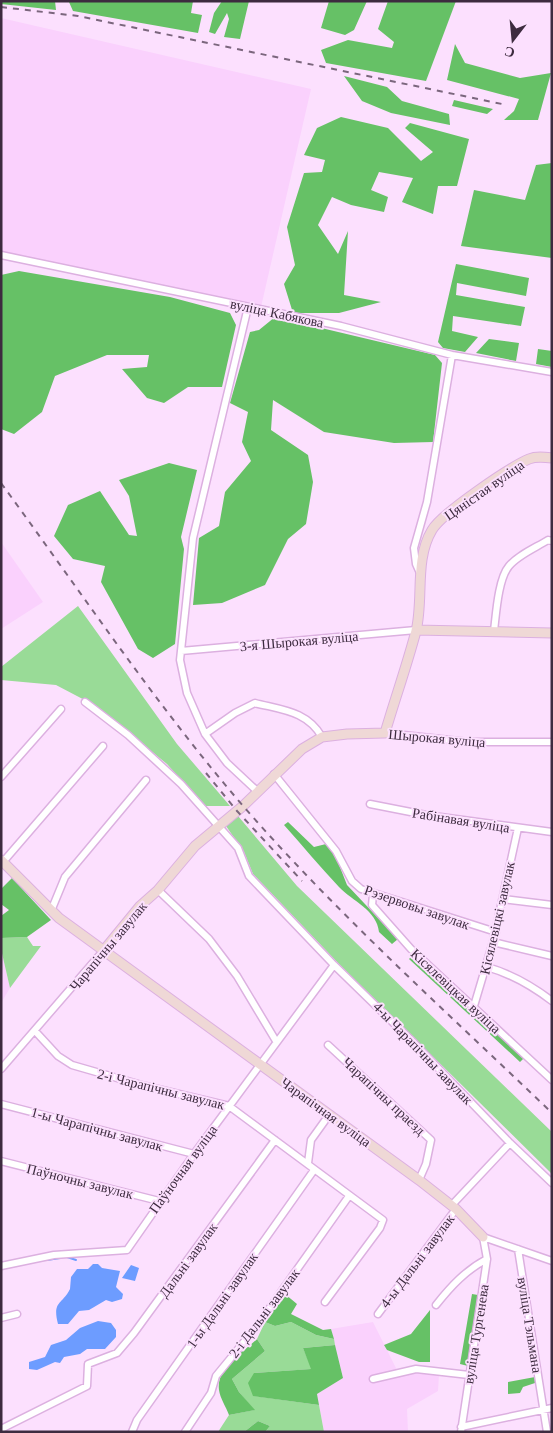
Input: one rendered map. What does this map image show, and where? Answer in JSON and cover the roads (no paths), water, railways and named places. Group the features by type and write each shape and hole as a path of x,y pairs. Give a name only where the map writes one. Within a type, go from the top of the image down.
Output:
{"street":[{"name":"вуліца Кабякова","path":"1,255 340,326 452,355 552,372"},
{"path":"248,307 193,538 180,660 185,686 205,734 227,763 257,790"},
{"path":"421,574 416,564 414,548 427,502 452,355"},
{"name":"Цяністая вуліца","path":"385,733 416,630 421,574 426,545 432,531 446,516 518,464 535,457 552,458"},
{"path":"494,631 501,585 508,567 526,553 552,541"},
{"path":"416,630 552,633"},
{"name":"3-я Шырокая вуліца","path":"181,651 416,630"},
{"name":"4-ы Чарапічны завулак","path":"85,702 151,755 238,848 250,876 334,965 552,1183"},
{"path":"205,734 235,713 255,703 308,719 315,725 322,737"},
{"path":"1,777 61,709"},
{"name":"Шырокая вуліца","path":"218,825 240,808 302,749 322,737 385,733 468,742 552,742"},
{"path":"2,861 103,746"},
{"name":"Рэзервовы завулак","path":"274,774 336,850 352,881 361,890 496,932"},
{"path":"51,911 64,877 146,780"},
{"name":"Рабінавая вуліца","path":"370,804 426,815 552,832"},
{"name":"Чарапічны завулак","path":"1,1070 140,906 158,890 195,846 218,825"},
{"name":"Кісялевіцкі завулак","path":"474,1006 487,968 496,932 518,828"},
{"name":"Чарапічная вуліца","path":"2,861 51,911 419,1180 454,1207 483,1237 552,1262"},
{"path":"158,890 210,939 237,976 276,1042"},
{"name":"Кісялевіцкая вуліца","path":"373,895 372,905 411,949 552,1080"},
{"path":"503,899 552,905"},
{"path":"493,942 552,956"},
{"path":"260,1064 334,965"},
{"path":"487,968 509,974 528,983 552,1001"},
{"name":"2-і Чарапічны завулак","path":"35,1031 58,1056 72,1065 145,1086 229,1106 383,1220 380,1228 325,1302"},
{"name":"Чарапічны праезд","path":"328,1045 431,1140 426,1164 419,1180"},
{"name":"Паўночная вуліца","path":"1,1266 54,1255 127,1250 159,1201 260,1064"},
{"name":"1-ы Чарапічны завулак","path":"1,1104 194,1154"},
{"path":"308,1163 311,1140 328,1115"},
{"name":"Дальні завулак","path":"2,1427 87,1386 88,1364 117,1353 134,1333 276,1140"},
{"path":"454,1207 510,1143"},
{"name":"Паўночны завулак","path":"1,1161 159,1201"},
{"name":"1-ы Дальні завулак","path":"132,1432 136,1420 314,1170"},
{"name":"2-і Дальні завулак","path":"185,1432 211,1393 216,1376 257,1326 349,1196"},
{"name":"4-ы Дальні завулак","path":"378,1314 454,1207"},
{"name":"вуліца Тургенева","path":"461,1429 487,1259 483,1237"},
{"name":"вуліца Тэльмана","path":"518,1249 547,1432"},
{"path":"436,1305 449,1288 471,1267 487,1259"},
{"path":"1,1318 17,1314"},
{"path":"373,1379 416,1369 469,1375"},
{"path":"461,1429 552,1408"}],"water":[{"path":"93,1264 98,1264 102,1268 120,1271 116,1287 123,1294 122,1299 112,1302 106,1300 89,1310 79,1311 68,1324 58,1324 56,1317 57,1307 70,1289 71,1277 77,1269 88,1269"},
{"path":"131,1265 139,1268 135,1281 122,1278"},
{"path":"98,1321 111,1323 116,1330 116,1337 105,1349 87,1349 80,1354 64,1357 60,1363 55,1362 37,1370 29,1369 29,1362 45,1357 51,1345 66,1340 80,1328"}],"waterway":[{"path":"67,1257 76,1260"},
{"path":"47,1260 60,1258"}],"railway":[{"path":"1,7 78,16 502,104"},
{"path":"1,483 180,729 244,807 356,925 552,1113"},
{"path":"206,773 237,811 302,881"}]}
